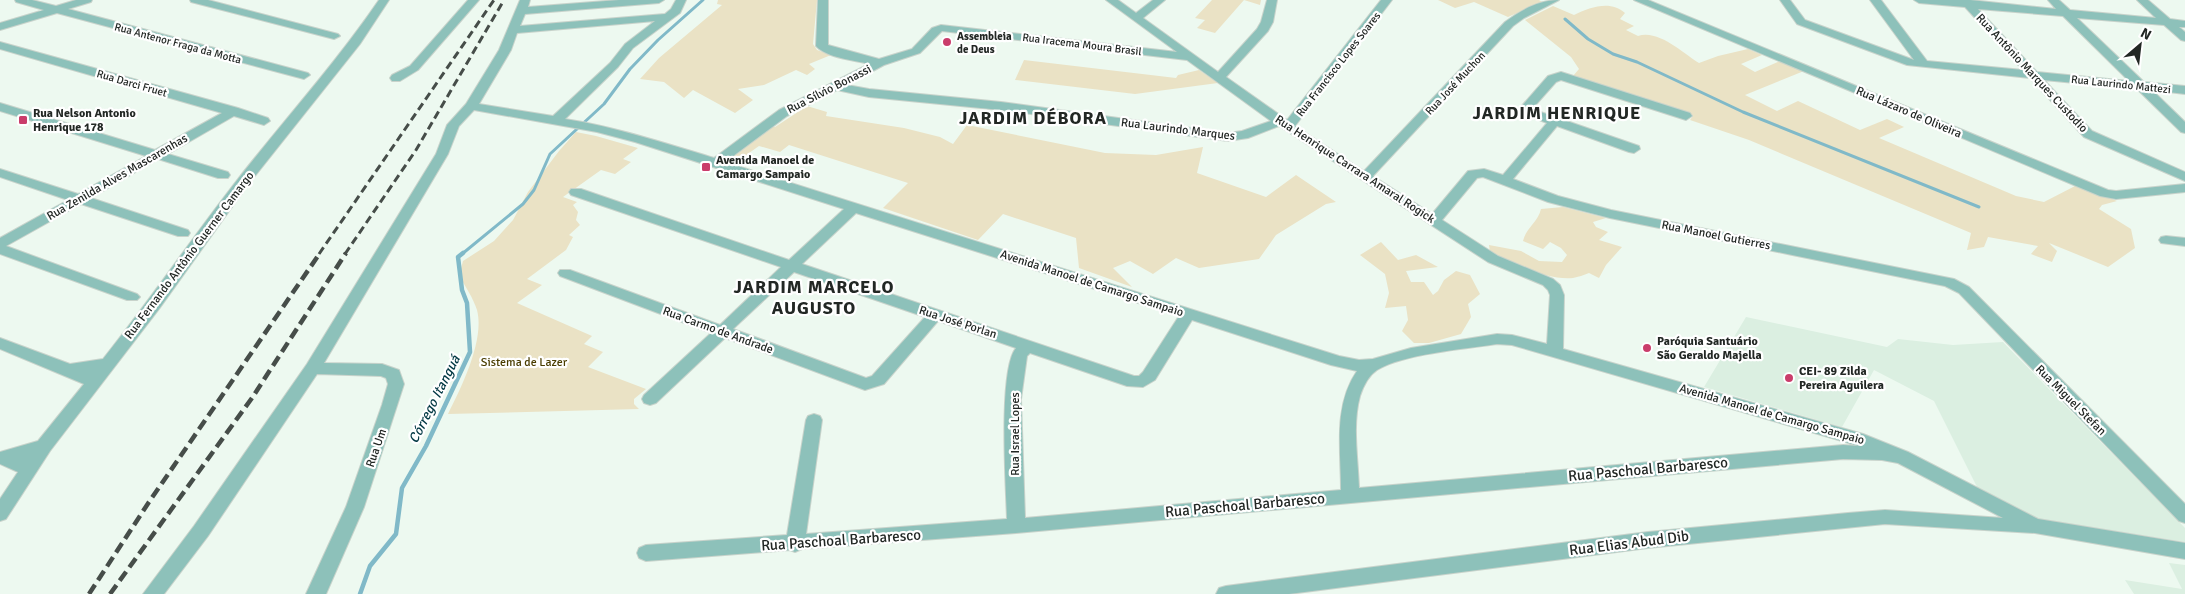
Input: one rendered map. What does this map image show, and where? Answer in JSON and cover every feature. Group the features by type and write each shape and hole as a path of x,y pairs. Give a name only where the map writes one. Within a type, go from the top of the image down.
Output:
{"street":[{"name":"Rua Antenor Fraga da Motta","path":"20,0 304,76 328,76"},
{"path":"0,27 87,0"},
{"path":"195,0 334,36 358,38"},
{"path":"396,78 414,68 474,0"},
{"path":"153,594 212,515 313,368 442,154 453,125 471,106 505,50 523,6 658,0"},
{"path":"555,121 614,65 629,46 676,11 681,0"},
{"path":"823,0 822,46 829,50 880,63"},
{"name":"Rua Henrique Carrara Amaral Rogick","path":"1111,0 1284,124 1365,177 1493,259 1548,282 1554,288 1557,295 1555,352"},
{"path":"1136,18 1160,0"},
{"path":"1219,78 1262,31 1267,22 1272,0"},
{"name":"Rua Francisco Lopes Soares","path":"1284,124 1387,0"},
{"name":"Rua José Muchon","path":"1365,177 1509,24 1520,16 1554,0"},
{"name":"Rua Lázaro de Oliveira","path":"1639,0 2105,193 2116,196 2185,188"},
{"name":"Rua Laurindo Mattezi","path":"1785,0 1801,22 1907,62 2185,90"},
{"path":"1875,0 1923,64"},
{"path":"1919,0 1966,2 2185,24"},
{"path":"2053,0 2185,129"},
{"path":"2142,0 2185,38"},
{"name":"Rua Fernando Antônio Guerner Camargo","path":"0,514 44,446 154,304 210,225 358,38 379,1"},
{"name":"Rua Antônio Marques Custodio","path":"1966,2 2088,134 2185,177"},
{"path":"514,30 667,17"},
{"name":"Rua Sílvio Bonassi","path":"716,163 783,113 880,63 916,51 936,30 946,28"},
{"name":"Rua Iracema Moura Brasil","path":"946,28 1188,57"},
{"name":"Rua Darci Fruet","path":"0,45 286,128"},
{"path":"1634,149 1554,122 1526,110 1552,79 1557,77 1568,78 1686,116"},
{"name":"Rua Laurindo Marques","path":"836,86 869,93 1001,106 1228,137 1244,135 1284,124"},
{"name":"Avenida Manoel de Camargo Sampaio","path":"471,106 589,126 639,139 1189,313 1337,361 1356,370 1367,371 1391,359 1497,339 1512,340 1842,432 1902,458 2035,526 2185,551"},
{"path":"0,107 223,175 242,183"},
{"name":"Rua Zenilda Alves Mascarenhas","path":"0,244 156,154 234,112"},
{"name":"Rua Darci Fruet","path":"264,121 295,116"},
{"path":"1505,181 1554,122"},
{"path":"223,175 251,171"},
{"name":"Rua Manoel Gutierres","path":"1434,221 1473,174 1478,172 1553,199 1610,214 1949,282 1957,286"},
{"path":"0,173 200,239"},
{"name":"Rua José Porlan","path":"576,192 1133,382 1143,381 1149,376 1189,313"},
{"path":"650,399 854,208"},
{"path":"183,233 210,225"},
{"path":"2166,240 2185,242"},
{"path":"0,249 154,304"},
{"name":"Rua Carmo de Andrade","path":"565,273 865,384 878,380 935,315"},
{"name":"Rua Miguel Stefan","path":"1957,286 1964,290 2185,516"},
{"path":"132,297 164,290"},
{"path":"0,343 69,370 94,382"},
{"name":"Rua Israel Lopes","path":"1016,526 1013,399 1019,355 1027,345"},
{"path":"69,370 107,364"},
{"name":"Rua Um","path":"313,368 382,370 394,374 396,384 355,507 316,594"},
{"path":"1350,495 1350,404 1367,371"},
{"path":"795,544 814,420"},
{"path":"1842,432 1847,443 1847,448 1843,452"},
{"path":"1,457 44,446"},
{"name":"Rua Paschoal Barbaresco","path":"646,553 795,544 1016,526 1843,452 1882,453 1902,458"},
{"path":"1,457 28,469"},
{"name":"Rua Elias Abud Dib","path":"1226,594 1648,540 1848,520 1885,518 2035,526"}],"shaded area":[{"path":"1746,317 1887,347 1898,339 1953,345 2003,342 2185,528 2185,542 2027,517 1978,489 1934,401 1874,370 1842,427 1704,387"},
{"path":"2169,563 2185,565 2185,594 2134,594 2125,580 2182,589"}],"green space":[{"path":"718,0 817,0 813,44 817,50 831,55 809,64 815,69 807,75 796,70 764,85 738,89 753,100 735,113 693,90 684,98 664,82 640,79 659,58 722,5 717,4"},
{"path":"1212,0 1244,0 1215,33 1197,28 1205,20 1195,18"},
{"path":"1244,0 1261,0 1260,5"},
{"path":"1438,0 1539,0 1542,2 1508,17 1474,2 1455,8"},
{"path":"1553,6 1574,15 1600,6 1619,9 1625,13 1620,19 1634,26 1626,30 1638,36 1646,35 1663,39 1699,63 1718,56 1748,49 1762,55 1741,64 1755,72 1780,61 1804,71 1745,95 1777,111 1798,101 1860,130 1887,119 1904,127 1879,138 2016,196 2044,202 2077,185 2117,201 2102,205 2099,209 2131,229 2135,248 2108,267 2049,243 2057,251 2052,262 2031,254 2038,246 1988,237 1984,247 1967,250 1971,233 1749,140 1690,120 1693,116 1573,76 1579,69 1571,57 1525,20"},
{"path":"1024,60 1176,78 1178,75 1199,70 1218,83 1135,94 1015,80"},
{"path":"807,106 827,112 826,116 904,128 940,137 953,144 967,125 1105,153 1156,155 1203,147 1197,173 1266,197 1296,175 1336,202 1326,204 1276,235 1259,259 1199,268 1176,258 1153,274 1130,261 1113,268 1132,287 1079,268 1076,238 1003,214 978,240 883,208 908,183 789,145 780,152 759,146 732,165 723,162 772,126 775,127"},
{"name":"Sistema de Lazer","path":"576,132 638,148 623,159 631,162 615,174 601,170 563,197 577,202 573,205 578,212 576,220 580,225 569,235 573,237 566,250 527,279 542,285 517,303 592,336 584,344 603,352 588,367 646,389 634,399 634,404 639,409 448,414 470,363 478,335 479,322 477,310 459,276 463,261 494,241 513,220 528,192"},
{"path":"1563,207 1606,218 1593,222 1596,227 1608,232 1599,240 1622,247 1606,265 1599,278 1589,273 1573,278 1553,277 1519,266 1490,252 1489,245 1521,251 1539,261 1562,262 1567,255 1561,248 1550,242 1543,249 1523,241 1541,209"},
{"path":"1381,242 1398,260 1416,255 1438,267 1406,271 1411,282 1424,282 1433,295 1438,291 1444,280 1456,271 1470,275 1480,294 1468,304 1471,317 1461,334 1429,343 1414,343 1402,331 1408,320 1406,306 1385,308 1389,293 1385,274 1360,255"}],"waterway":[{"name":"Córrego Itanguá","path":"462,254 523,204 534,190 550,154 604,104 630,69 658,40 703,0"},
{"path":"1565,19 1588,39 1613,54 1637,62 1743,112 1979,207"},
{"name":"Córrego Itanguá","path":"360,594 370,566 396,534 402,488 426,446 470,352 467,303 462,290 458,257 463,253"}],"railway":[{"path":"319,254 494,0"},
{"path":"345,254 416,150 504,0"},
{"path":"89,594 149,502 320,253"},
{"path":"110,594 252,398 346,253"}],"place":[{"name":"Assembleia de Deus","path":"947,42"},
{"name":"Rua Nelson Antonio Henrique 178","path":"23,120"},
{"name":"Avenida Manoel de Camargo Sampaio","path":"706,167"},
{"name":"Paróquia Santuário São Geraldo Majella","path":"1647,348"},
{"name":"CEI- 89 Zilda Pereira Aguilera","path":"1789,378"}],"district":[{"name":"JARDIM HENRIQUE","path":"1557,113"},
{"name":"JARDIM DÉBORA","path":"1033,118"},
{"name":"JARDIM MARCELO AUGUSTO","path":"814,297"}]}
